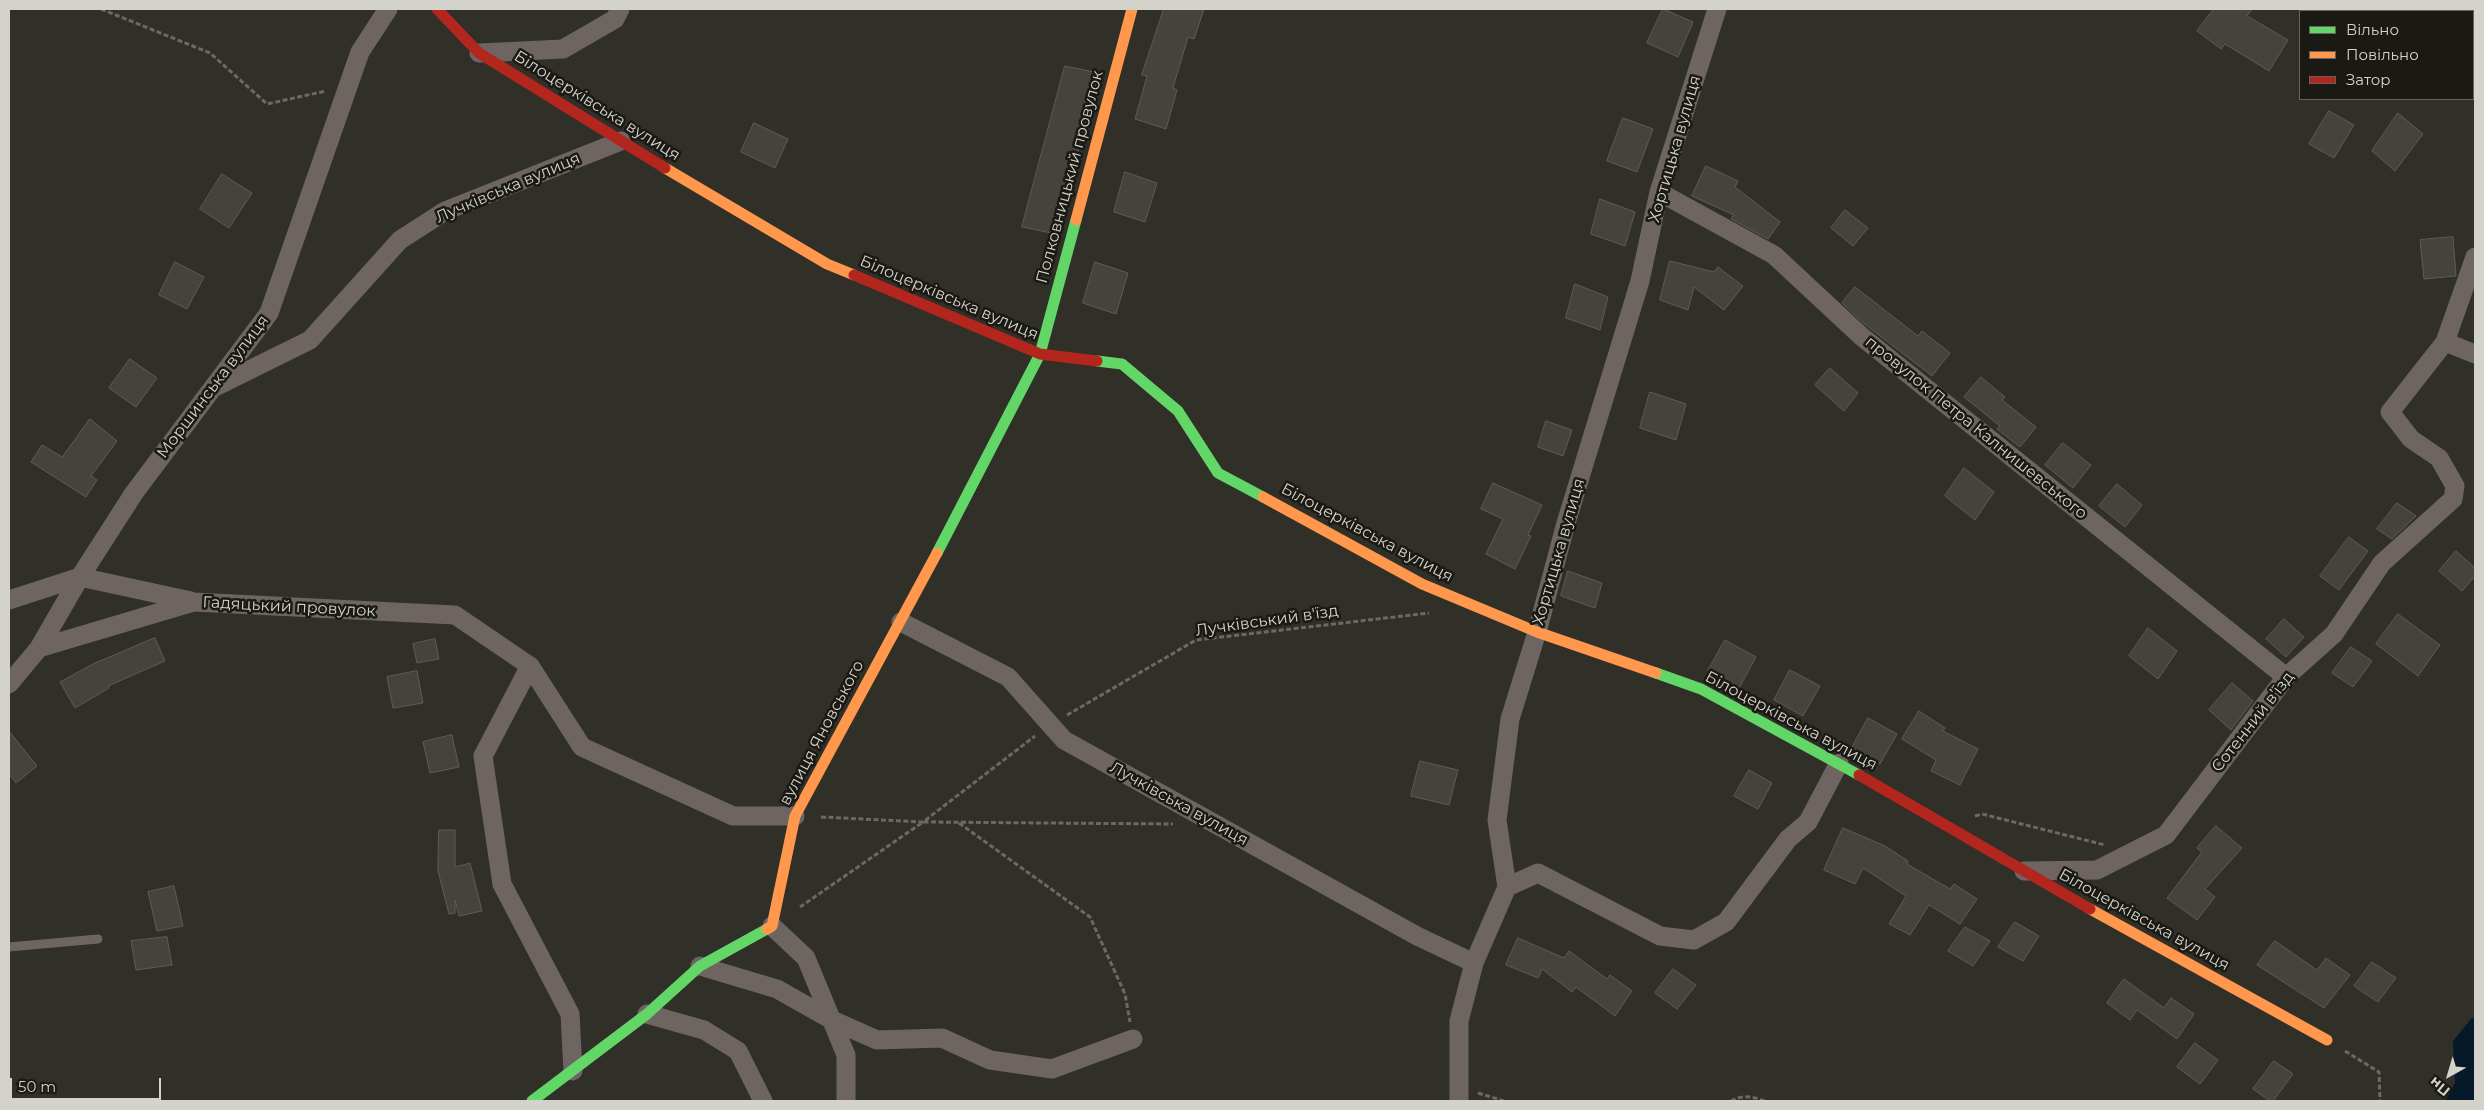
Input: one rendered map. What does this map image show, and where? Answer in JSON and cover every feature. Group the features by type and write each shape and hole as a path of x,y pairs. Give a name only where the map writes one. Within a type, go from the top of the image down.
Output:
{"street":[{"name":"Моршинська вулиця","path":"9,684 39,648 80,578 134,494 269,314 360,52 388,9"},
{"name":"Білоцерківська вулиця","path":"437,9 479,53 620,141 827,264 1040,354 1122,364 1178,410 1218,474 1422,584 1537,632 1702,689 1839,763 2022,871 2327,1040"},
{"path":"479,53 563,49 615,19 620,9"},
{"name":"Полковницький провулок","path":"1040,354 1132,9"},
{"name":"Хортицька вулиця","path":"1507,886 1497,820 1510,718 1537,632 1566,523 1640,281 1659,192 1717,9"},
{"name":"Лучківська вулиця","path":"214,388 310,340 400,240 446,211 620,141"},
{"name":"провулок Петра Калнишевського","path":"1659,192 1774,255 1861,336 2286,677"},
{"path":"2475,258 2445,342 2475,354"},
{"name":"Сотенний в’їзд","path":"2022,871 2097,870 2166,835 2286,677 2334,634 2382,563 2453,499 2455,486 2439,458 2411,439 2390,412 2445,342"},
{"name":"вулиця Яновського","path":"772,926 795,816 901,622 1040,354"},
{"path":"9,600 80,578 194,602"},
{"name":"Гадяцький провулок","path":"39,648 194,602 455,615 530,666 582,747 733,816 795,816"},
{"name":"Лучківська вулиця","path":"901,622 1008,677 1064,740 1409,931 1474,963"},
{"path":"530,666 483,756 502,884 570,1014 573,1071"},
{"path":"1459,1094 1459,1021 1474,963 1507,886 1538,873 1660,936 1694,940 1726,922 1788,839 1808,822 1839,763"},
{"path":"532,1101 647,1014 700,966 772,926 806,958 846,1055 846,1101"},
{"path":"700,966 777,990 832,1020 877,1040 942,1038 990,1060 1052,1069 1133,1039"},
{"path":"647,1014 704,1030 738,1051 763,1101"}],"lane":[{"path":"9,947 98,939"}],"path":[{"path":"101,9 210,52 267,104 349,86"},
{"name":"Лучківський в'їзд","path":"772,926 923,822 1050,725 1196,640 1439,612"},
{"path":"1974,816 1982,814 2133,851"},
{"path":"795,816 958,823 1174,824"},
{"path":"958,823 1090,917 1126,994 1133,1039"},
{"path":"2327,1040 2379,1072 2380,1101"},
{"path":"1459,1094 1504,1101"},
{"path":"1731,1101 1737,1097 1752,1096 1765,1101"}],"water":[{"path":"2475,1017 2475,1101 2445,1101 2455,1083 2453,1041 2471,1019"}],"building":[{"path":"1164,9 1204,9 1194,39 1188,37 1173,88 1177,90 1166,129 1135,119 1147,76 1142,75"},
{"path":"1663,9 1693,22 1678,57 1647,43"},
{"path":"2214,9 2252,9 2247,16 2288,40 2269,71 2225,44 2221,49 2197,31"},
{"path":"1065,66 1099,73 1056,234 1022,227"},
{"path":"2329,111 2354,125 2334,158 2309,144"},
{"path":"2398,113 2423,134 2395,171 2372,151"},
{"path":"1623,118 1653,129 1637,172 1607,161"},
{"path":"754,123 788,139 775,168 741,152"},
{"path":"1706,166 1738,181 1735,187 1780,222 1768,239 1731,219 1734,215 1692,196"},
{"path":"1125,172 1157,183 1145,222 1114,212"},
{"path":"222,174 252,193 229,228 200,209"},
{"path":"1600,199 1635,212 1625,246 1591,234"},
{"path":"1845,210 1868,228 1853,246 1831,228"},
{"path":"2453,237 2456,276 2424,279 2420,240"},
{"path":"1670,261 1714,272 1718,267 1743,286 1724,310 1694,287 1688,310 1660,300"},
{"path":"175,262 204,277 187,309 159,295"},
{"path":"1095,262 1128,273 1116,314 1083,303"},
{"path":"1575,284 1608,297 1600,330 1566,318"},
{"path":"1855,287 1918,336 1922,331 1950,353 1932,376 1862,322 1842,303"},
{"path":"130,359 157,378 136,407 109,388"},
{"path":"1830,368 1858,393 1844,411 1815,385"},
{"path":"1981,377 2005,397 2002,400 2036,427 2020,447 1997,429 2000,426 1964,397"},
{"path":"1650,392 1686,404 1676,440 1640,428"},
{"path":"90,419 117,441 91,476 97,480 86,497 31,462 42,445 62,457"},
{"path":"1546,421 1572,430 1563,456 1538,447"},
{"path":"2063,443 2091,465 2073,488 2045,465"},
{"path":"1964,468 1994,492 1975,520 1945,496"},
{"path":"1493,483 1542,505 1528,535 1531,536 1515,569 1486,554 1503,519 1481,509"},
{"path":"2117,484 2142,505 2125,527 2099,506"},
{"path":"2397,503 2416,516 2392,539 2377,529"},
{"path":"2349,537 2368,551 2339,590 2320,576"},
{"path":"2456,551 2475,568 2475,576 2462,591 2439,571"},
{"path":"1568,571 1602,583 1595,608 1561,596"},
{"path":"2398,614 2440,645 2418,676 2376,644"},
{"path":"2284,619 2304,637 2286,657 2266,639"},
{"path":"2148,628 2177,651 2158,679 2129,656"},
{"path":"155,638 165,661 108,686 109,688 75,708 60,682 93,664"},
{"path":"435,639 439,659 417,663 413,644"},
{"path":"1725,640 1756,657 1739,688 1708,671"},
{"path":"2351,647 2372,661 2353,687 2332,673"},
{"path":"1790,670 1820,686 1803,716 1774,700"},
{"path":"417,671 423,703 393,708 387,677"},
{"path":"2232,683 2253,701 2231,730 2209,710"},
{"path":"1919,711 1945,728 1943,731 1978,749 1960,785 1931,771 1936,760 1902,739"},
{"path":"1868,718 1897,734 1880,764 1852,748"},
{"path":"9,731 37,766 16,783 9,774"},
{"path":"452,735 459,767 430,773 423,742"},
{"path":"1420,761 1458,770 1449,805 1411,796"},
{"path":"1749,770 1772,783 1758,809 1734,796"},
{"path":"2216,826 2242,848 2205,889 2215,897 2197,920 2167,898 2202,852 2197,848"},
{"path":"1843,828 1885,846 1908,861 1907,864 1950,889 1954,884 1977,899 1960,924 1929,905 1910,935 1889,924 1906,896 1863,868 1855,884 1824,870"},
{"path":"439,830 455,830 455,867 470,863 482,911 459,916 455,900 455,913 449,914 438,871"},
{"path":"174,886 183,926 157,931 148,892"},
{"path":"2015,922 2039,936 2023,961 1998,947"},
{"path":"1965,927 1990,941 1973,966 1948,951"},
{"path":"167,937 172,965 136,970 131,941"},
{"path":"1518,938 1564,958 1569,951 1607,979 1610,975 1632,991 1615,1016 1576,987 1572,992 1542,969 1538,978 1506,965"},
{"path":"2275,941 2317,970 2326,958 2350,975 2324,1008 2257,965"},
{"path":"2372,962 2396,978 2378,1002 2354,986"},
{"path":"1673,969 1696,985 1677,1009 1655,993"},
{"path":"2124,979 2164,1008 2171,998 2194,1014 2177,1039 2137,1010 2130,1020 2107,1003"},
{"path":"2195,1043 2218,1060 2200,1084 2177,1067"},
{"path":"2274,1061 2293,1074 2273,1101 2270,1101 2253,1089"}],"traffic: fast":[{"path":"937,553 1040,354 1076,220"},
{"path":"1097,361 1122,364 1178,411 1218,473 1263,497"},
{"path":"1656,673 1701,689 1859,775"},
{"path":"532,1101 647,1014 700,966 767,929"}],"traffic: slow":[{"path":"1076,220 1132,9"},
{"path":"665,168 827,264 854,275"},
{"path":"1263,497 1422,584 1537,632 1656,673"},
{"path":"767,929 772,926 795,816 937,553"},
{"path":"2090,909 2327,1040"}],"traffic: jam":[{"path":"437,9 479,53 665,168"},
{"path":"854,275 1040,354 1097,361"},
{"path":"1859,775 2090,909"}]}
